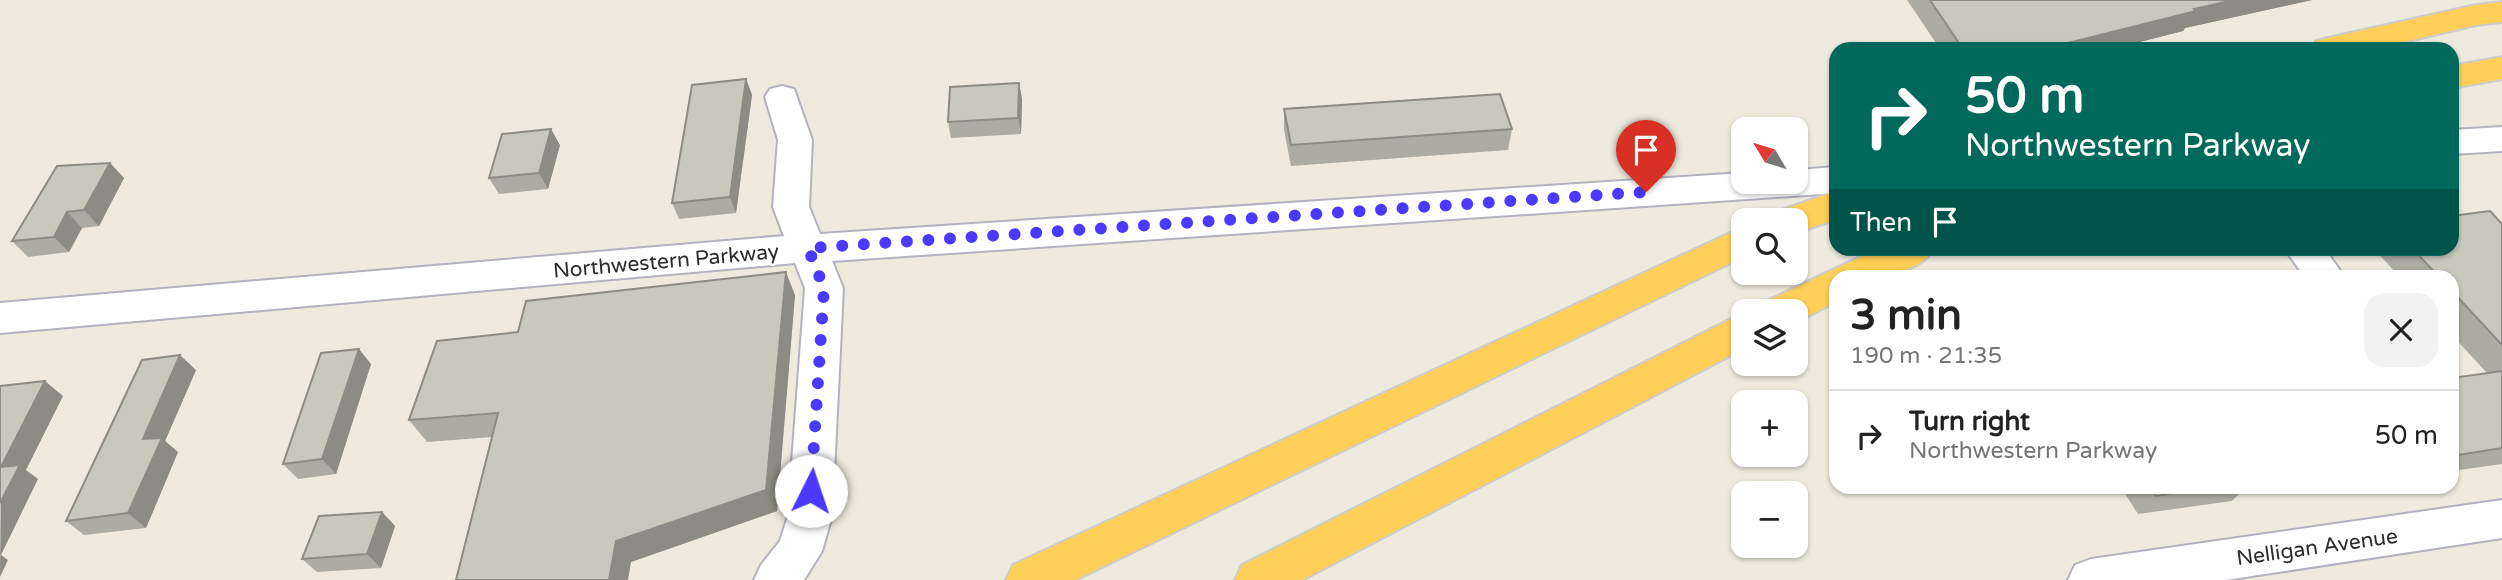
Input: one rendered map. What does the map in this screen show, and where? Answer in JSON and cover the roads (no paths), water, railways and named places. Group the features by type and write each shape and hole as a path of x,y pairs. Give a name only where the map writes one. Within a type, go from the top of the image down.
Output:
{"highway":[{"path":"2358,42 2476,15 2502,12"},
{"path":"2459,76 2502,68"},
{"path":"1808,215 1829,207"},
{"path":"1029,580 1731,248"},
{"path":"1866,270 1898,256"},
{"path":"1258,580 1731,337"}],"street":[{"path":"780,578 800,551 810,516 824,288 791,207 795,140 782,97"},
{"path":"2459,142 2502,139"},
{"name":"Northwestern Parkway","path":"0,318 808,248 1829,180"},
{"path":"2309,256 2320,270"},
{"name":"Nelligan Avenue","path":"2091,580 2502,519"}]}
